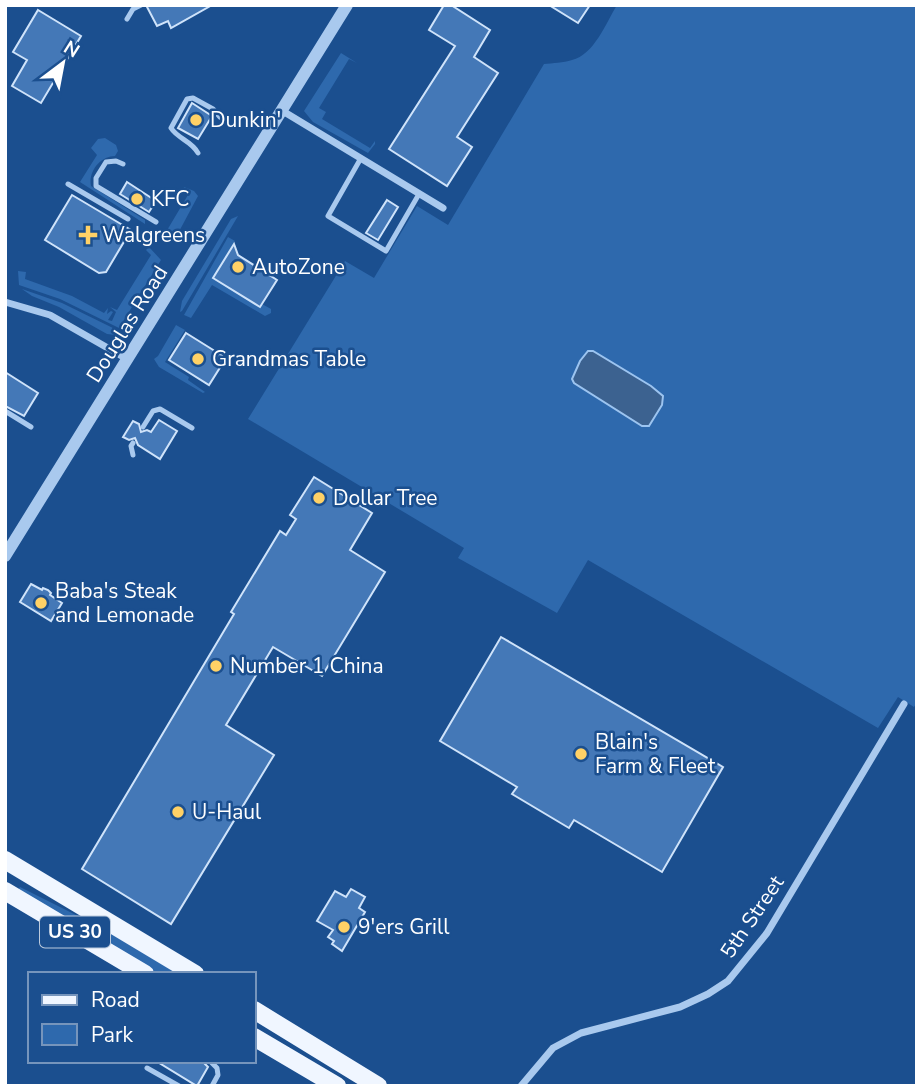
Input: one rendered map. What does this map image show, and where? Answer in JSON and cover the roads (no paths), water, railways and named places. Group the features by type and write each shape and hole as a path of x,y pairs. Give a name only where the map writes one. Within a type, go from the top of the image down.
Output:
{"main road":[{"name":"US 30","path":"5,860 192,972"},
{"name":"US 30","path":"5,891 142,972"},
{"path":"256,1011 378,1086"},
{"path":"256,1038 337,1086"}],"street":[{"name":"Douglas Road","path":"5,556 346,5"},
{"path":"281,110 443,208"},
{"path":"5,302 50,315 127,359"},
{"name":"5th Street","path":"521,1086 553,1048 581,1033 680,1007 728,981 766,933 904,704"}],"lane":[{"path":"127,19 134,9 141,5"},
{"path":"198,153 194,145 170,128 181,108 187,99 193,98 213,109 220,117"},
{"path":"361,159 328,216 386,251 419,194"},
{"path":"123,164 116,161 106,162 96,178 96,186 156,222"},
{"path":"68,184 128,219"},
{"path":"143,427 153,411 160,409 192,428"},
{"path":"5,411 31,427"},
{"path":"133,443 133,455"},
{"path":"212,1063 217,1068 218,1075 212,1086"},
{"path":"147,1068 179,1086"}],"place":[{"name":"Dunkin'","path":"196,120"},
{"name":"KFC","path":"137,199"},
{"name":"Walgreens","path":"88,235"},
{"name":"AutoZone","path":"238,267"},
{"name":"Grandmas Table","path":"198,359"},
{"name":"Dollar Tree","path":"319,498"},
{"name":"Baba's Steak and Lemonade","path":"41,603"},
{"name":"Number 1 China","path":"216,666"},
{"name":"Blain's Farm & Fleet","path":"581,754"},
{"name":"U-Haul","path":"178,812"},
{"name":"9'ers Grill","path":"344,927"}]}
